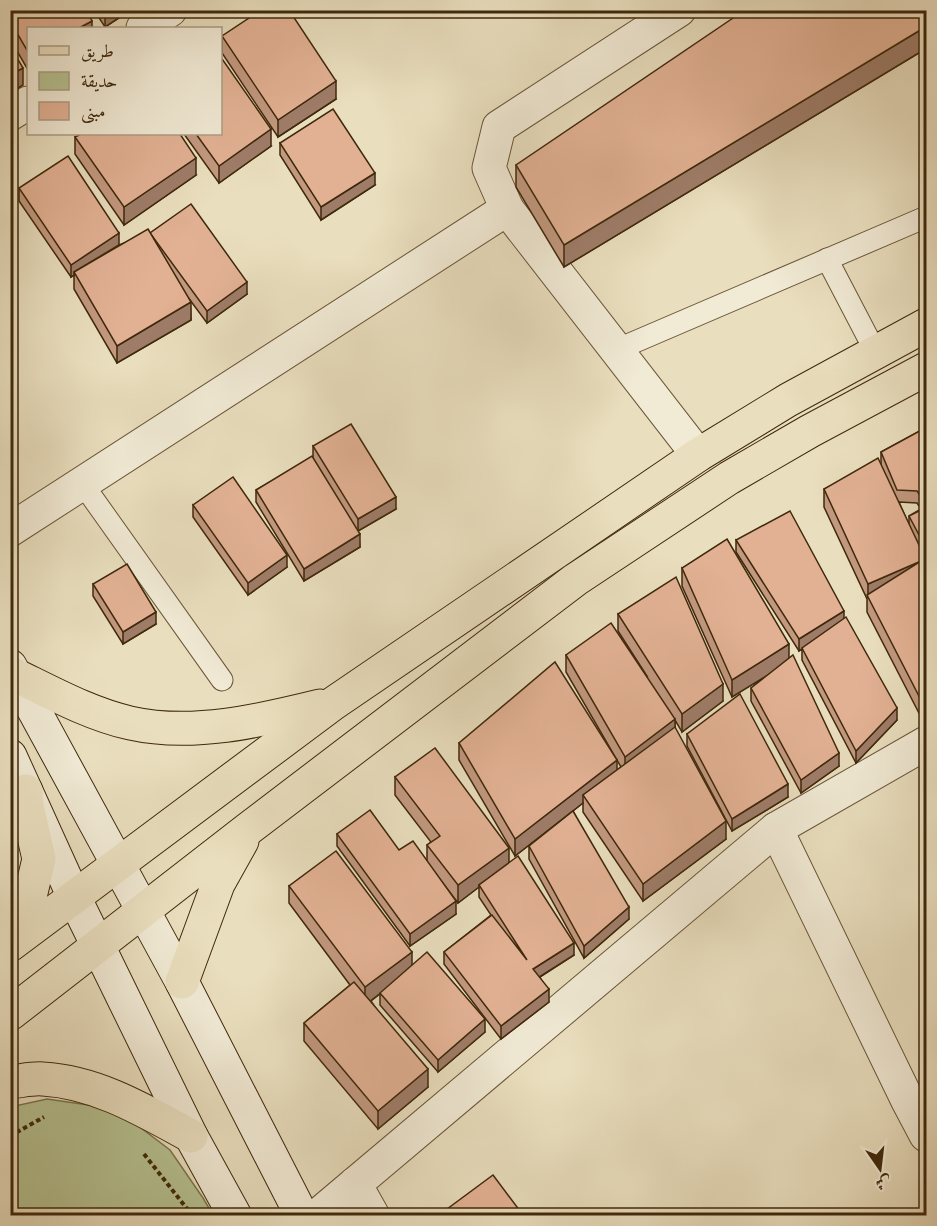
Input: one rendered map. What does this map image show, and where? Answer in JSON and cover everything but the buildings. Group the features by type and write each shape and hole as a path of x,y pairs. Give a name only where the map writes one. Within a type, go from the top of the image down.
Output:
{"main road":[{"path":"10,943 334,703 698,455 788,400 875,351 927,325"},
{"path":"10,1014 575,580 729,478 819,425 927,369"},
{"path":"13,670 93,711 129,723 168,729 226,725 334,703"},
{"path":"10,943 28,901 39,859 27,806 26,790"},
{"path":"182,982 218,884 248,829"},
{"path":"10,1082 43,1079 90,1087 137,1106 191,1136"}],"street":[{"path":"144,27 170,10"},
{"path":"679,10 499,127 489,168 507,209 698,455"},
{"path":"10,114 27,104"},
{"path":"10,530 507,209"},
{"path":"13,670 182,982 302,1215"},
{"path":"317,1215 776,829 927,743"},
{"path":"10,756 74,897 191,1136 235,1215"},
{"path":"776,829 917,1095 927,1135"},
{"path":"355,1184 373,1215"}],"lane":[{"path":"616,350 927,217"},
{"path":"827,259 875,351"},
{"path":"82,483 222,680"}],"path":[{"path":"10,1136 53,1112"},
{"path":"141,1150 192,1215"}],"green space":[{"path":"47,1099 116,1109 170,1150 213,1215 11,1215 10,1107"}]}
